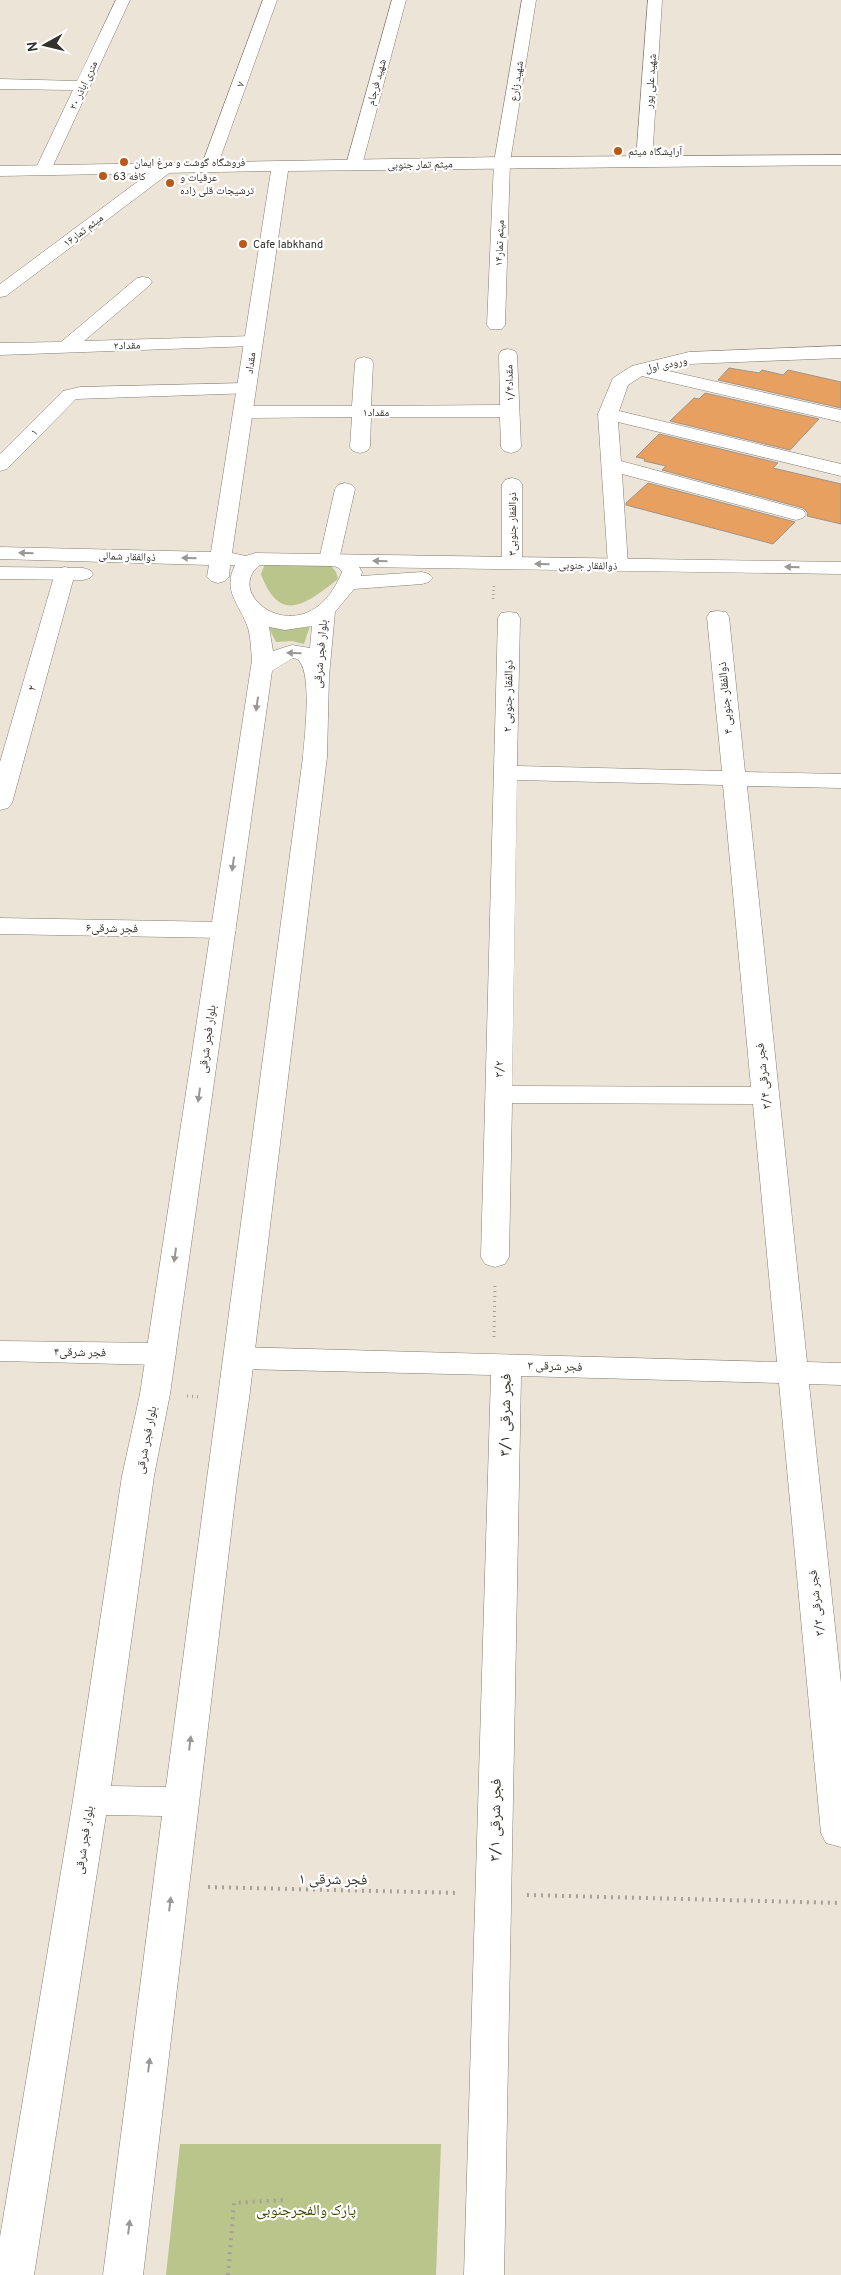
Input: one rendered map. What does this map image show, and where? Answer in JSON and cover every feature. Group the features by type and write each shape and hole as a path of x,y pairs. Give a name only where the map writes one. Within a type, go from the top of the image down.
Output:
{"street":[{"name":"۲۰ متری اباذر","path":"43,170 123,0"},
{"name":"۷","path":"209,167 270,0"},
{"name":"شهید فرجام","path":"354,165 399,0"},
{"name":"شهید زارع","path":"502,162 529,0"},
{"name":"شهید علی پور","path":"644,161 655,0"},
{"path":"0,84 82,86"},
{"name":"میثم تمار جنوبی","path":"0,171 502,162 841,160"},
{"name":"میثم تمار۱۴","path":"496,324 502,162"},
{"name":"مقداد","path":"220,568 280,167"},
{"name":"میثم تمار۱۶","path":"0,292 166,168"},
{"path":"66,347 143,282"},
{"name":"مقداد۲","path":"0,349 253,341"},
{"name":"ورودی اول","path":"618,565 608,414 620,382 639,370 689,358 841,352"},
{"name":"مقداد۱/۴","path":"508,355 511,447"},
{"path":"360,447 364,363"},
{"path":"639,370 841,416"},
{"name":"۱","path":"0,465 70,395 80,393 246,389"},
{"name":"مقداد۱","path":"243,412 510,411"},
{"path":"608,414 841,470"},
{"path":"612,465 796,514"},
{"name":"ذوالفقار جنوبی۳","path":"512,484 512,563"},
{"path":"255,559 244,567 245,592 260,616 274,622 288,623 305,621 324,611 349,583 352,572 347,564 332,560 345,488"},
{"name":"ذوالفقار شمالی","path":"0,553 220,568 245,592"},
{"name":"ذوالفقار شمالی","path":"0,573 220,568 255,559 332,560"},
{"name":"ذوالفقار جنوبی","path":"332,560 841,568"},
{"name":"۲","path":"0,803 6,756 65,573"},
{"name":"ذوالفقار جنوبی","path":"349,583 414,578 532,578 841,584"},
{"name":"بلوار فجر شرقی","path":"14,2275 11,2219 91,1800 138,1476 155,1394 262,669 263,660 259,629 245,592"},
{"name":"بلوار فجر شرقی","path":"123,2275 220,1492 234,1399 314,757 318,676 324,611"},
{"name":"۴ ذوالفقار جنوبی","path":"718,617 733,778"},
{"name":"۲ ذوالفقار جنوبی","path":"506,773 509,618"},
{"path":"262,669 275,656 288,652 301,652 310,658 318,676"},
{"path":"506,773 841,781"},
{"name":"۳/۲","path":"495,1257 506,773"},
{"name":"۳/۴ فجر شرقی","path":"733,778 793,1373"},
{"name":"فجر شرقی۶","path":"0,926 223,930"},
{"path":"499,1094 765,1096"},
{"name":"فجر شرقی۴","path":"0,1351 161,1354"},
{"name":"۳ فجر شرقی","path":"239,1358 841,1374"},
{"name":"۳/۱ فجر شرقی","path":"484,2275 493,1894 500,1365"},
{"name":"۳/۳ فجر شرقی","path":"793,1373 840,1833"},
{"path":"91,1800 182,1802"}],"path":[{"path":"495,1257 500,1365"},
{"path":"155,1394 234,1399"},
{"name":"۱ فجر شرقی","path":"172,1886 841,1903"},
{"path":"228,2275 234,2203 283,2200"}],"green space":[{"path":"329,563 336,572 338,579 316,596 295,605 286,605 277,600 268,590 261,574 265,564"},
{"path":"268,626 310,626 304,644 292,641 276,642"},
{"name":"پارک والفجرجنوبی","path":"180,2144 441,2144 436,2275 166,2275"}],"building":[{"path":"729,368 759,373 762,370 783,375 788,370 841,382 841,408 718,380"},
{"path":"705,393 819,419 790,450 670,421 694,398 699,399"},
{"path":"659,434 778,463 773,468 841,484 841,524 807,516 808,513 803,508 662,470 666,466 644,461 645,459 636,457"},
{"path":"648,483 795,522 773,544 626,505"}],"place":[{"name":"آرایشگاه میثم","path":"618,151"},
{"name":"فروشگاه گوشت و مرغ ایمان","path":"124,162"},
{"name":"کافه 63","path":"103,176"},
{"name":"عرقیات و ترشیجات قلی زاده","path":"170,183"},
{"name":"Cafe labkhand","path":"243,244"}]}
